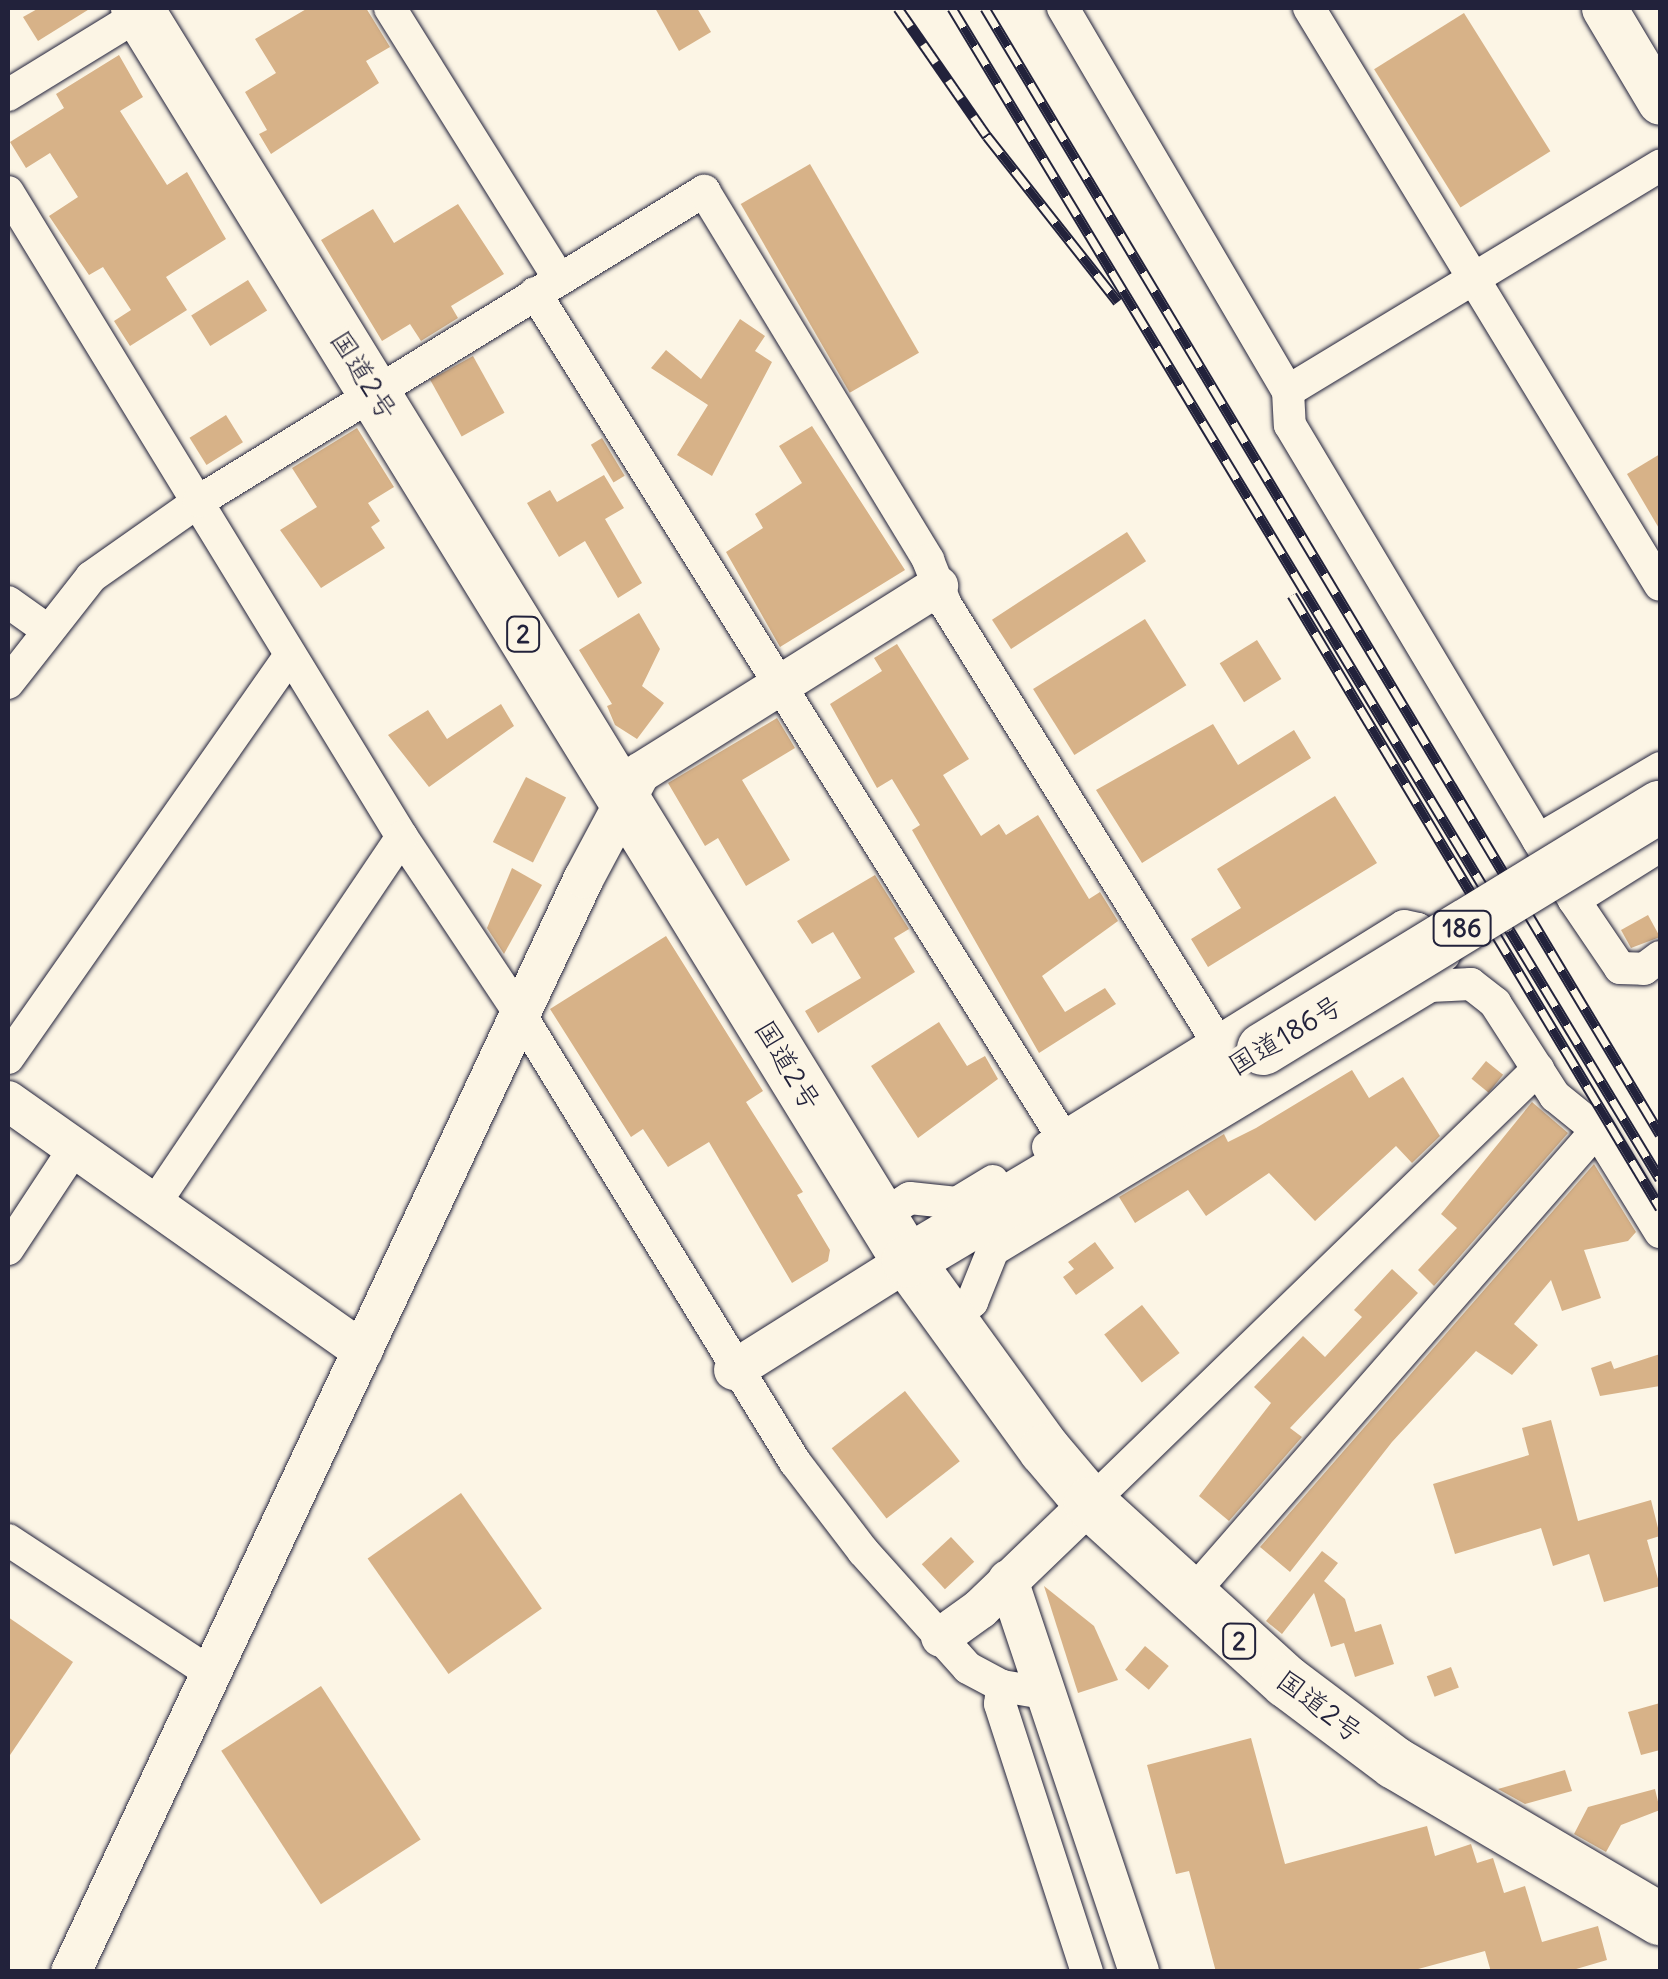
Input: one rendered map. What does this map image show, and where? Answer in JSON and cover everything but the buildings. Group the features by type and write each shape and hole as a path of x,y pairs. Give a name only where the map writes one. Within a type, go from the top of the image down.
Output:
{"highway":[{"name":"国道2号","path":"142,9 908,1262 946,1318 1090,1503 1287,1682 1396,1763 1660,1920"},
{"name":"国道186号","path":"908,1262 1240,1046 1660,807"}],"main road":[{"path":"1604,8 1660,102"}],"street":[{"path":"390,8 781,684 1063,1138"},
{"path":"1063,8 1288,391 1290,425 1574,900 1620,968 1644,968 1660,957"},
{"path":"1309,8 1660,586"},
{"path":"8,95 142,9"},
{"path":"1288,391 1660,166"},
{"path":"8,683 46,628 91,577 199,501 704,191 938,586 1240,1046"},
{"path":"8,192 402,837 520,1014 734,1370 863,1551 968,1668 1002,1686 1049,1694"},
{"path":"72,1972 520,1014 640,773 938,586"},
{"path":"8,602 46,628"},
{"path":"8,1058 290,656"},
{"path":"1538,840 1660,768"},
{"path":"152,1206 402,837"},
{"path":"1574,900 1660,846"},
{"path":"882,1216 910,1198 957,1203 1063,1138 1240,1046 1404,926 1418,929 1495,1003 1556,1096 1598,1130 1660,1232"},
{"path":"946,1318 972,1302 992,1250 1430,986 1471,984"},
{"path":"941,1637 1090,1503 1538,1069"},
{"path":"8,1101 152,1206 364,1351"},
{"path":"1189,1597 1598,1130"},
{"path":"8,1249 74,1149"},
{"path":"734,1370 908,1262"},
{"path":"8,1540 212,1674"},
{"path":"1008,1580 1139,1972"},
{"path":"1002,1686 1000,1704 1087,1972"}],"railway":[{"path":"898,8 987,136 1118,302"},
{"path":"952,8 1660,1179"},
{"path":"985,8 1660,1134"},
{"path":"1292,595 1660,1208"}]}
